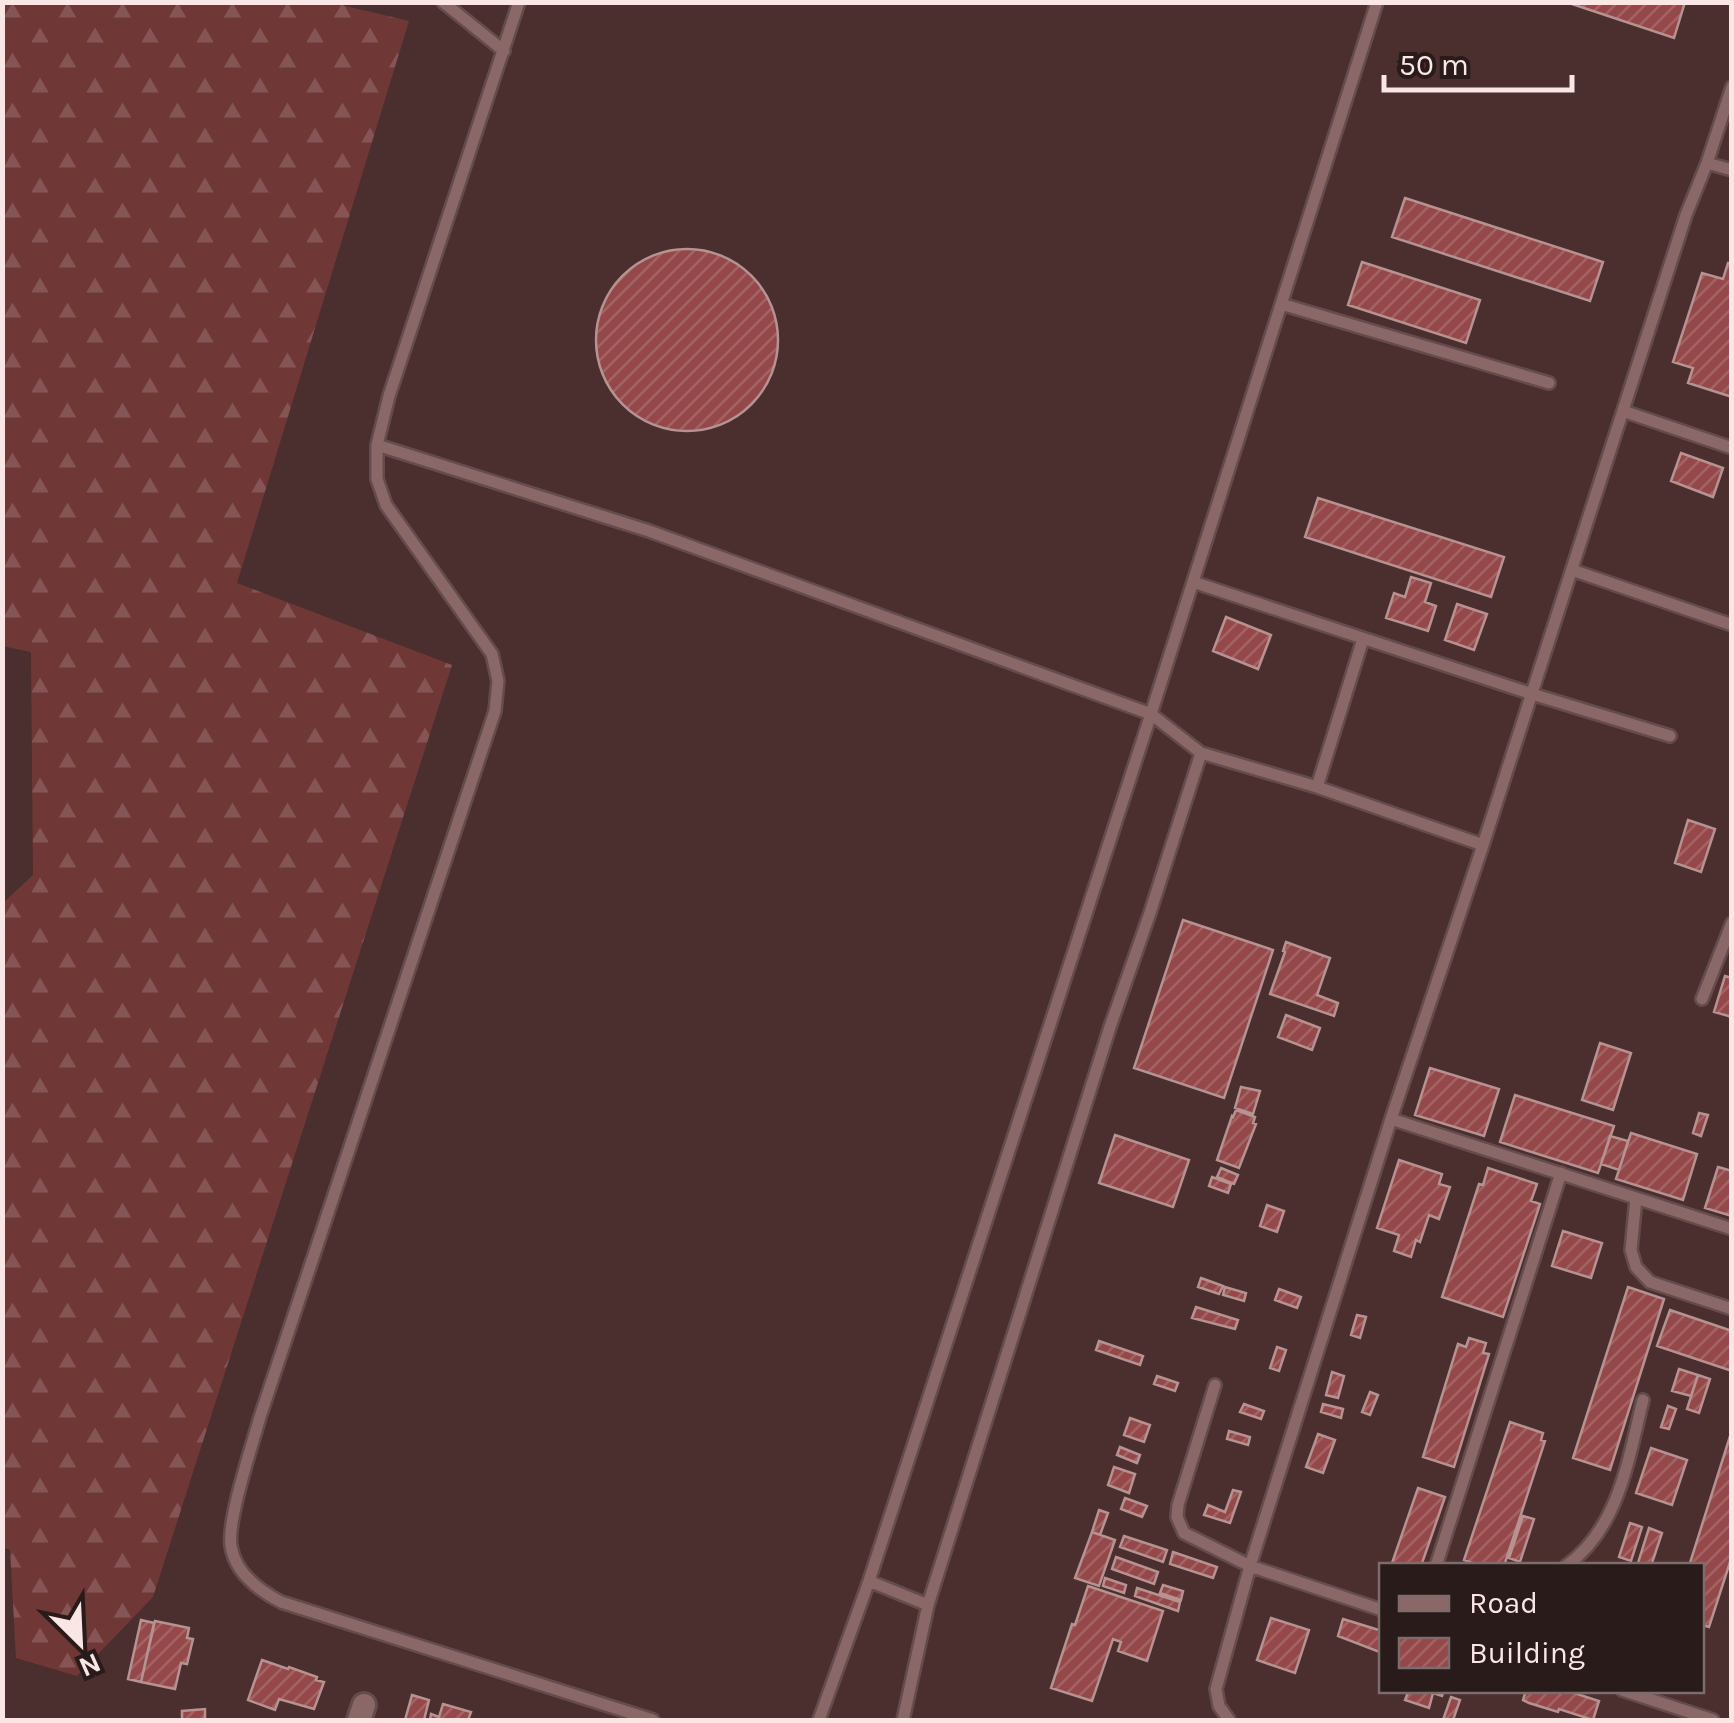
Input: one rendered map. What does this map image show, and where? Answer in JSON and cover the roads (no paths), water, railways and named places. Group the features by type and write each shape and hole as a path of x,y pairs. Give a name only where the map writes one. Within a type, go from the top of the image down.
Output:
{"lane":[{"path":"443,2 504,51"},
{"path":"520,2 389,396 377,445 377,479 386,505 492,654 498,681 495,712 260,1417 231,1527 231,1549 259,1590 281,1602 653,1720"},
{"path":"819,1720 869,1581 1151,714 1377,2"},
{"path":"1229,1720 1219,1706 1216,1689 1250,1566 1391,1119 1686,214 1732,87"},
{"path":"1707,163 1732,170"},
{"path":"1282,304 1549,383"},
{"path":"1624,411 1732,448"},
{"path":"377,445 649,531 1151,714 1200,753 1317,787 1483,845"},
{"path":"1572,570 1732,625"},
{"path":"1193,582 1670,736"},
{"path":"1317,787 1363,638"},
{"path":"903,1720 928,1604 1200,753"},
{"path":"1702,1000 1732,922"},
{"path":"1391,1119 1732,1229"},
{"path":"1437,1563 1560,1173"},
{"path":"1636,1198 1630,1250 1636,1266 1650,1282 1732,1309"},
{"path":"1215,1385 1178,1505 1177,1517 1184,1533 1250,1566 1379,1609"},
{"path":"1570,1563 1607,1521 1622,1484 1644,1400"},
{"path":"869,1581 928,1604"},
{"path":"1631,1693 1713,1720"}]}
